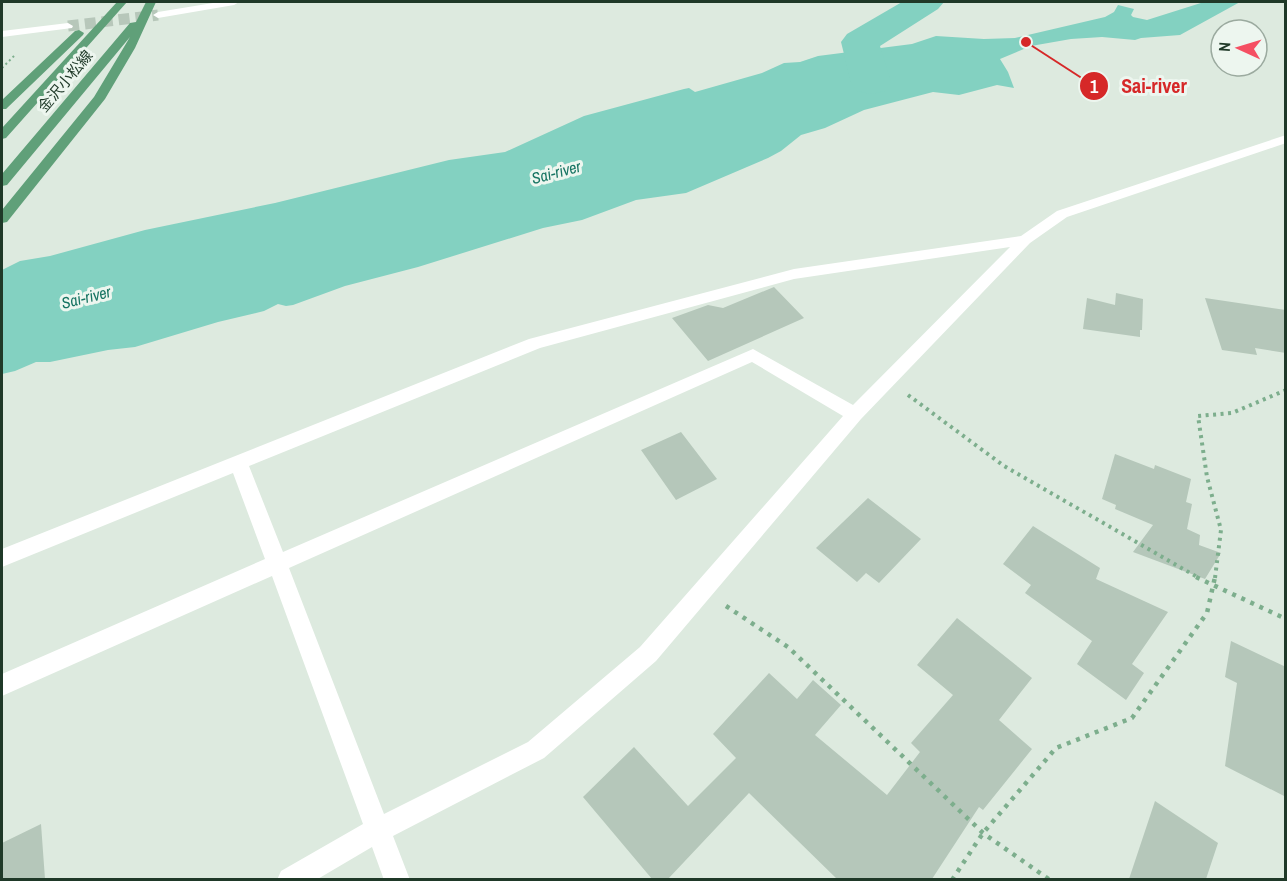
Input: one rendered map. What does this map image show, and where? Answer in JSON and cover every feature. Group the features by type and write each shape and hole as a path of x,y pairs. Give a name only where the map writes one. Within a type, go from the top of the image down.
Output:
{"main road":[{"path":"2,106 115,2"},
{"name":"金沢小松線","path":"2,135 122,2"},
{"path":"2,219 99,99 130,48 152,2"},
{"name":"金沢小松線","path":"2,182 152,2"}],"street":[{"path":"158,15 234,2"},
{"path":"2,34 68,26"},
{"path":"290,879 378,830 536,750 648,654 855,414 1025,240 1062,214 1286,139"},
{"path":"2,558 536,343 794,274 1025,240"},
{"path":"2,685 753,355 855,414"},
{"path":"239,464 397,879"}],"path":[{"path":"888,380 1004,465 1214,587 1286,620"},
{"path":"952,879 983,833 1056,748 1132,718 1207,614 1214,587 1221,530 1207,477 1198,416 1232,412 1286,390"},
{"path":"703,590 788,647 983,833 1050,879"}],"water":[{"path":"1204,2 1240,2 1180,35 1135,40 1102,37 1071,39 1031,46 1000,59 1014,88 997,85 959,95 933,92 864,110 825,128 801,135 768,158 686,193 636,200 582,220 543,228 418,267 345,286 293,305 278,304 264,311 135,347 50,362 36,362 2,374 2,270 20,261 50,256 145,230 275,203 449,160 505,152 584,116 684,89 689,88 695,92 762,73 784,63 800,62 818,56 912,44 936,36 1015,38 1105,17 1114,12 1118,5 1134,9 1131,15 1133,17 1147,20"}],"building":[{"path":"774,287 804,318 708,361 672,318 708,305 723,308"},
{"path":"1116,293 1143,299 1140,337 1083,329 1087,298 1115,305"},
{"path":"1205,298 1286,310 1286,353 1255,348 1257,355 1222,350"},
{"path":"681,432 717,479 676,500 641,450"},
{"path":"1115,454 1154,469 1155,465 1191,479 1186,502 1192,504 1187,529 1200,535 1199,545 1221,553 1205,579 1133,552 1153,525 1115,509 1116,505 1102,499"},
{"path":"868,498 921,539 879,583 866,573 857,582 816,548"},
{"path":"1033,526 1100,568 1096,579 1168,612 1132,664 1144,673 1126,700 1077,664 1092,641 1025,593 1031,585 1003,564"},
{"path":"957,618 1032,678 999,720 1032,749 983,810 979,807 932,879 837,879 749,793 668,879 652,879 583,797 634,747 688,806 736,758 713,734 769,673 797,699 813,680 841,705 815,735 887,795 920,752 911,743 953,695 917,665"},
{"path":"1231,641 1286,667 1286,797 1225,766 1237,683 1225,677"},
{"path":"1155,801 1218,843 1206,879 1129,879"},
{"path":"41,824 45,879 2,879 2,843"}],"waterway":[{"path":"871,82 860,42 926,2"}],"tunnel":[{"path":"68,26 158,15"}],"place":[{"name":"Sai-river","path":"1026,42"}]}
